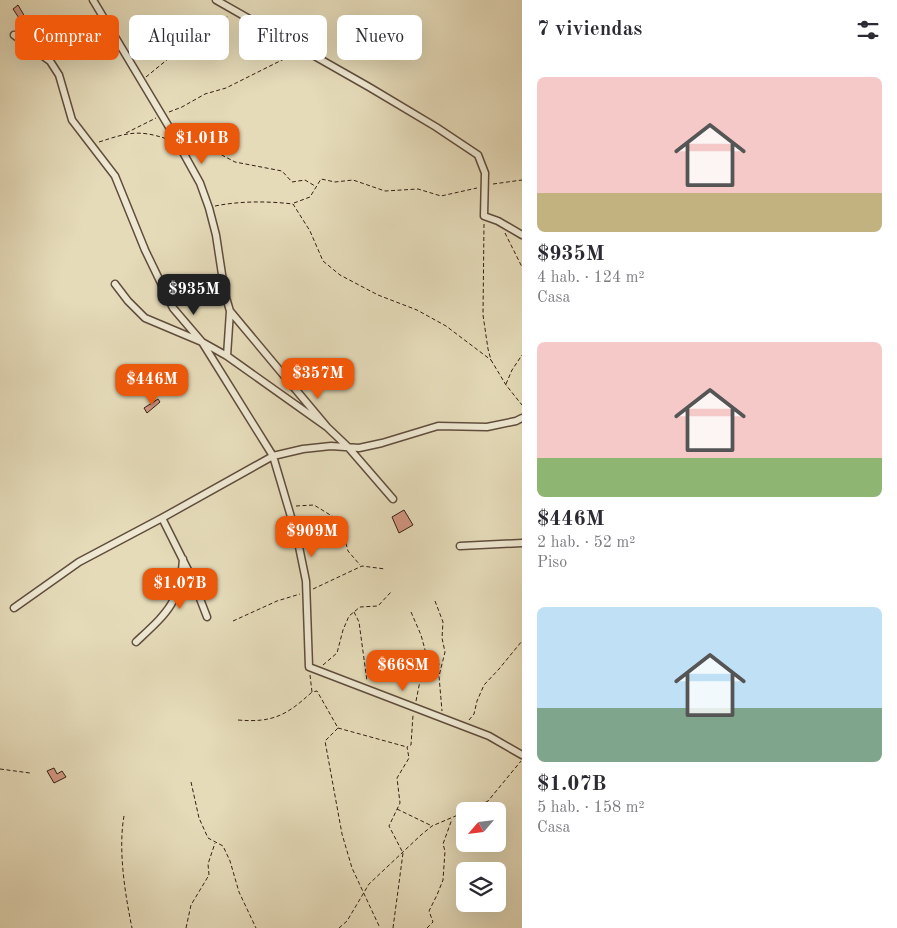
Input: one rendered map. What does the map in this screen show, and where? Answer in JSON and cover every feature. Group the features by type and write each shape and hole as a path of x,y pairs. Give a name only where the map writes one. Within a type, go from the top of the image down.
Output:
{"street":[{"path":"93,0 142,80 200,184 216,235 225,294 230,311 227,356"},
{"path":"216,0 242,15"},
{"path":"14,35 50,61 59,75 72,120 115,176 145,250 173,308 202,342 273,456 288,506 306,581 309,667 489,736 522,755"},
{"path":"321,60 436,127 478,155 485,173 484,216 498,221 522,235"},
{"path":"115,284 145,318 202,342 227,356 327,427"},
{"path":"230,311 327,427 348,447 393,499"},
{"path":"14,608 79,562 273,456 303,449 331,446 360,448 438,426 487,427 522,418"},
{"path":"162,518 183,558 207,617"},
{"path":"460,546 522,543"},
{"path":"136,642 167,611 181,580 183,558"}],"path":[{"path":"142,80 202,31 237,12"},
{"path":"91,145 125,133 182,107 204,94 226,88 283,60"},
{"path":"125,133 150,133 198,151 218,153 235,162 282,170 292,182 305,180 316,186"},
{"path":"208,208 229,203 274,202 293,204 310,197 321,179 335,182 352,180 385,191 418,189 441,196 468,191 485,185 522,180"},
{"path":"293,204 310,230 323,261 340,275 378,295 417,310 439,322 491,360 522,405"},
{"path":"484,216 483,315 491,360"},
{"path":"498,221 522,267"},
{"path":"506,384 512,370 522,355"},
{"path":"288,506 314,505 340,521 348,551 362,566"},
{"path":"317,670 337,652 349,616 360,608 378,606 391,592"},
{"path":"435,601 442,622 442,638 445,652 439,676 442,719"},
{"path":"354,612 359,622 368,676 367,689"},
{"path":"407,747 411,745 414,708 423,666 427,657 421,635 411,612"},
{"path":"464,727 474,714 484,685 522,641"},
{"path":"427,657 442,665"},
{"path":"309,667 312,692"},
{"path":"238,720 254,721 280,716 295,708 312,692 317,691 338,728 407,747"},
{"path":"338,728 325,741 342,834 352,868 380,928"},
{"path":"393,928 403,853 389,826 400,803 397,778 409,758 407,747"},
{"path":"486,802 522,760"},
{"path":"0,769 30,774"},
{"path":"191,782 199,818 208,838 223,846 230,861 239,892 256,928"},
{"path":"398,809 432,826"},
{"path":"124,816 122,861 132,928"},
{"path":"339,928 347,921 369,884 432,826 456,816"},
{"path":"427,928 432,922 429,911 438,895 443,880 445,851 443,844 452,818"},
{"path":"186,928 191,905 209,875 208,864 216,842"}],"building":[{"path":"18,5 24,15 17,15 13,9"},
{"path":"158,399 160,402 147,413 144,408"},
{"path":"404,510 413,525 399,533 392,517"},
{"path":"54,768 57,774 62,771 66,777 54,783 47,771"}]}
